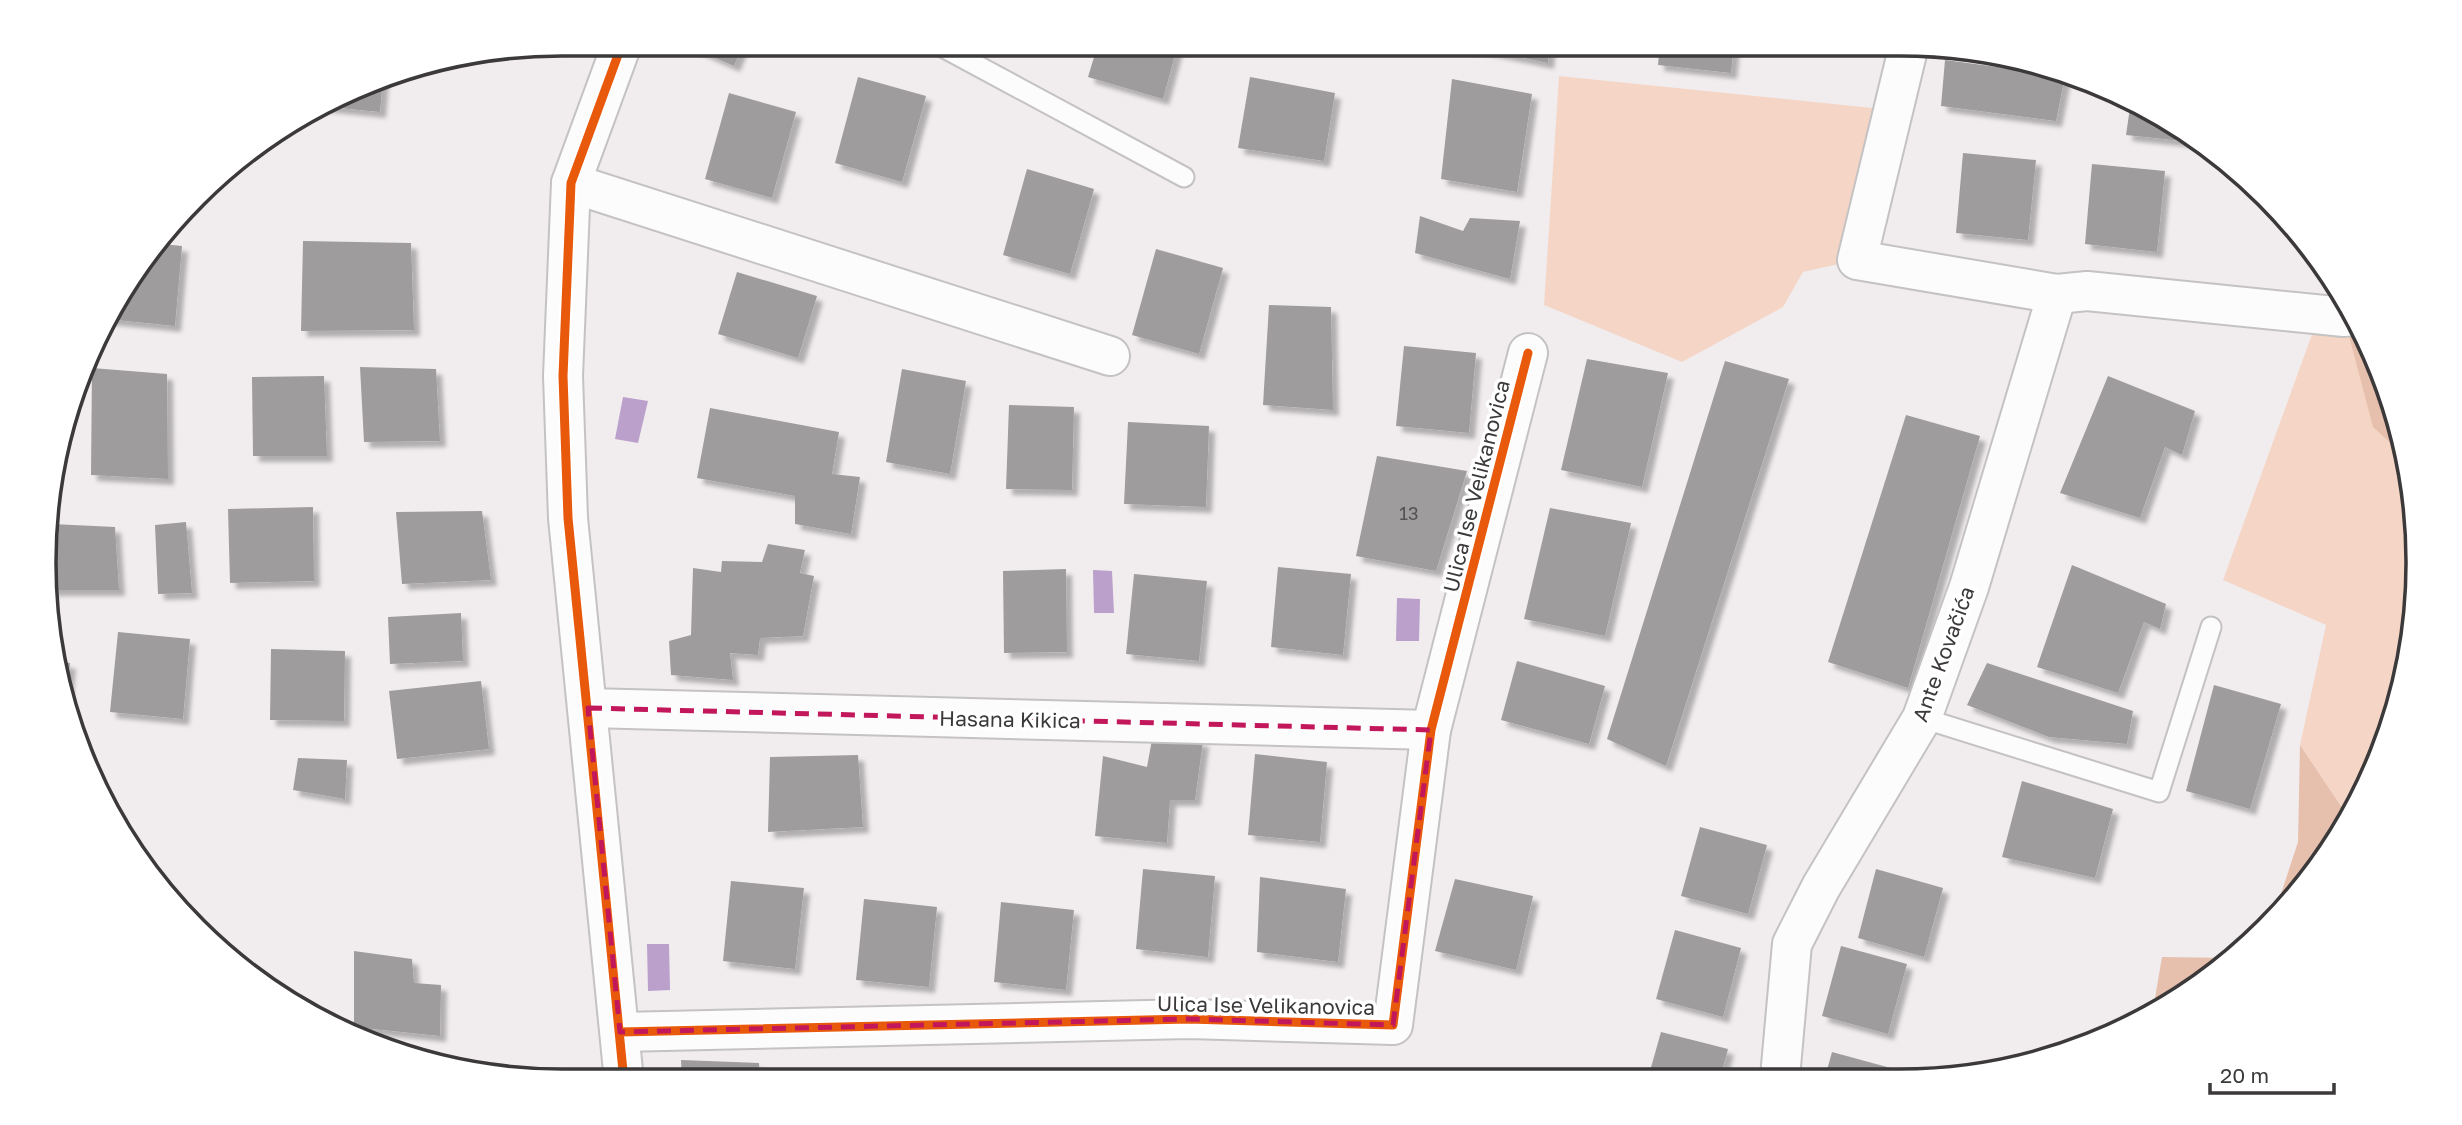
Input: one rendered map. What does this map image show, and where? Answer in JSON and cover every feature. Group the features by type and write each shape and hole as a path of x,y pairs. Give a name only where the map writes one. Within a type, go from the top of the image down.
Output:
{"street":[{"path":"618,56 571,183 563,376 568,518 623,1069"},
{"path":"1906,56 1857,260 2057,294 2087,291 2342,317"},
{"path":"571,183 1110,356"},
{"name":"Ante Kovačića","path":"1781,1069 1792,944 1821,887 1922,719 1969,587 2057,294"},
{"name":"Ulica Ise Velikanovica","path":"620,1032 1189,1019 1393,1025 1431,730 1528,353"},
{"name":"Hasana Kikica","path":"588,708 1431,730"}],"lane":[{"path":"959,56 1184,177"},
{"path":"1922,719 2159,792 2211,627"}],"highlighted area":[{"path":"588,708 1431,730 1393,1025 1189,1019 620,1032"}],"shaded area":[{"path":"1559,76 1892,110 1857,260 1803,272 1783,307 1682,362 1544,305"},
{"path":"2319,315 2342,317 2367,369 2389,431 2402,496 2406,562 2402,629 2389,694 2367,756 2342,808 2300,745 2326,625 2223,580"},
{"path":"2345,323 2379,400 2392,444 2373,427"},
{"path":"623,397 648,401 638,443 615,439"},
{"path":"1093,570 1112,571 1114,613 1094,613"},
{"path":"1397,598 1420,599 1419,641 1396,641"},
{"path":"2300,745 2342,808 2321,844 2280,896 2298,842"},
{"path":"647,944 669,944 670,990 648,991"},
{"path":"2162,957 2215,958 2181,984 2155,1000"}],"building":[{"path":"712,56 738,56 734,66"},
{"path":"1094,56 1175,56 1163,99 1088,77"},
{"path":"1514,56 1549,56 1548,63"},
{"path":"1659,56 1733,56 1731,73 1658,65"},
{"path":"1945,60 2012,69 2063,84 2056,121 1941,106"},
{"path":"858,77 926,96 902,182 835,163"},
{"path":"1250,77 1335,93 1324,161 1238,148"},
{"path":"1452,79 1532,94 1517,192 1441,179"},
{"path":"382,90 380,112 338,108"},
{"path":"729,93 796,112 772,198 705,179"},
{"path":"2130,111 2181,141 2126,135"},
{"path":"1963,153 2036,160 2028,240 1956,233"},
{"path":"2092,164 2165,171 2157,252 2085,244"},
{"path":"1027,169 1094,189 1070,274 1003,255"},
{"path":"1420,216 1463,231 1470,218 1520,221 1510,279 1415,253"},
{"path":"303,241 411,243 414,330 301,331"},
{"path":"169,245 182,246 175,326 118,320 141,281"},
{"path":"1156,249 1223,268 1199,354 1132,335"},
{"path":"737,272 817,296 798,358 718,334"},
{"path":"1269,305 1331,307 1333,410 1263,405"},
{"path":"1404,346 1476,353 1469,433 1396,426"},
{"path":"1587,359 1668,373 1642,487 1561,470"},
{"path":"1725,361 1789,379 1666,766 1607,739"},
{"path":"360,367 436,369 440,441 364,442"},
{"path":"95,368 167,374 168,479 91,475 92,377"},
{"path":"902,369 966,381 950,474 886,462"},
{"path":"324,376 327,456 253,456 252,377"},
{"path":"2108,376 2195,411 2182,455 2165,447 2140,518 2060,493"},
{"path":"1009,405 1074,407 1072,490 1006,489"},
{"path":"710,408 839,432 832,474 860,477 851,534 795,524 795,496 697,478"},
{"path":"1906,415 1980,436 1908,688 1828,662"},
{"path":"1128,422 1209,426 1206,507 1124,504"},
{"path":"1377,456 1467,471 1436,571 1356,556"},
{"path":"313,507 314,581 230,583 228,509"},
{"path":"1550,508 1631,523 1605,636 1524,619"},
{"path":"482,511 491,580 402,584 396,512"},
{"path":"186,522 192,593 158,594 155,525"},
{"path":"57,524 115,527 119,590 57,590"},
{"path":"768,544 805,550 800,573 814,576 803,636 760,638 758,655 730,653 733,680 671,675 669,641 691,635 693,568 721,572 722,561 762,562"},
{"path":"2072,565 2166,604 2160,629 2144,622 2118,693 2037,667"},
{"path":"1278,567 1351,574 1343,655 1271,647"},
{"path":"1066,569 1067,652 1004,653 1003,571"},
{"path":"1134,574 1207,581 1199,661 1126,654"},
{"path":"461,613 463,661 390,664 388,617"},
{"path":"118,632 190,639 183,719 110,712"},
{"path":"271,649 345,651 344,721 270,720"},
{"path":"1517,661 1605,686 1589,744 1501,720"},
{"path":"1987,663 2133,711 2127,744 2049,737 1967,705"},
{"path":"481,681 489,749 397,759 389,691"},
{"path":"2214,685 2281,704 2250,809 2186,791"},
{"path":"1153,734 1203,741 1195,800 1170,800 1167,843 1095,836 1103,756 1147,767"},
{"path":"1255,754 1327,762 1320,842 1248,835"},
{"path":"858,755 863,827 768,832 770,757"},
{"path":"298,758 347,760 345,799 293,790"},
{"path":"2022,781 2113,809 2095,878 2002,857"},
{"path":"1700,827 1767,845 1748,914 1681,896"},
{"path":"1143,869 1215,876 1208,957 1136,949"},
{"path":"1876,869 1943,888 1924,957 1858,938"},
{"path":"1260,877 1346,889 1338,962 1257,952"},
{"path":"1455,879 1533,896 1516,970 1435,951"},
{"path":"731,881 804,888 795,969 723,961"},
{"path":"864,899 937,907 929,987 856,980"},
{"path":"1001,902 1074,910 1066,990 994,982"},
{"path":"1675,930 1741,948 1723,1017 1656,999"},
{"path":"1841,946 1907,964 1888,1034 1822,1016"},
{"path":"354,951 412,959 414,983 441,985 440,1036 364,1028 354,1024"},
{"path":"1661,1032 1728,1049 1722,1069 1651,1069"},
{"path":"1832,1052 1894,1069 1827,1069"},
{"path":"681,1060 759,1063 759,1069 681,1069"}],"cycle path":[{"path":"618,56 571,183 563,376 568,518 623,1069"},
{"path":"620,1032 1189,1019 1393,1025 1431,730 1528,353"}]}
